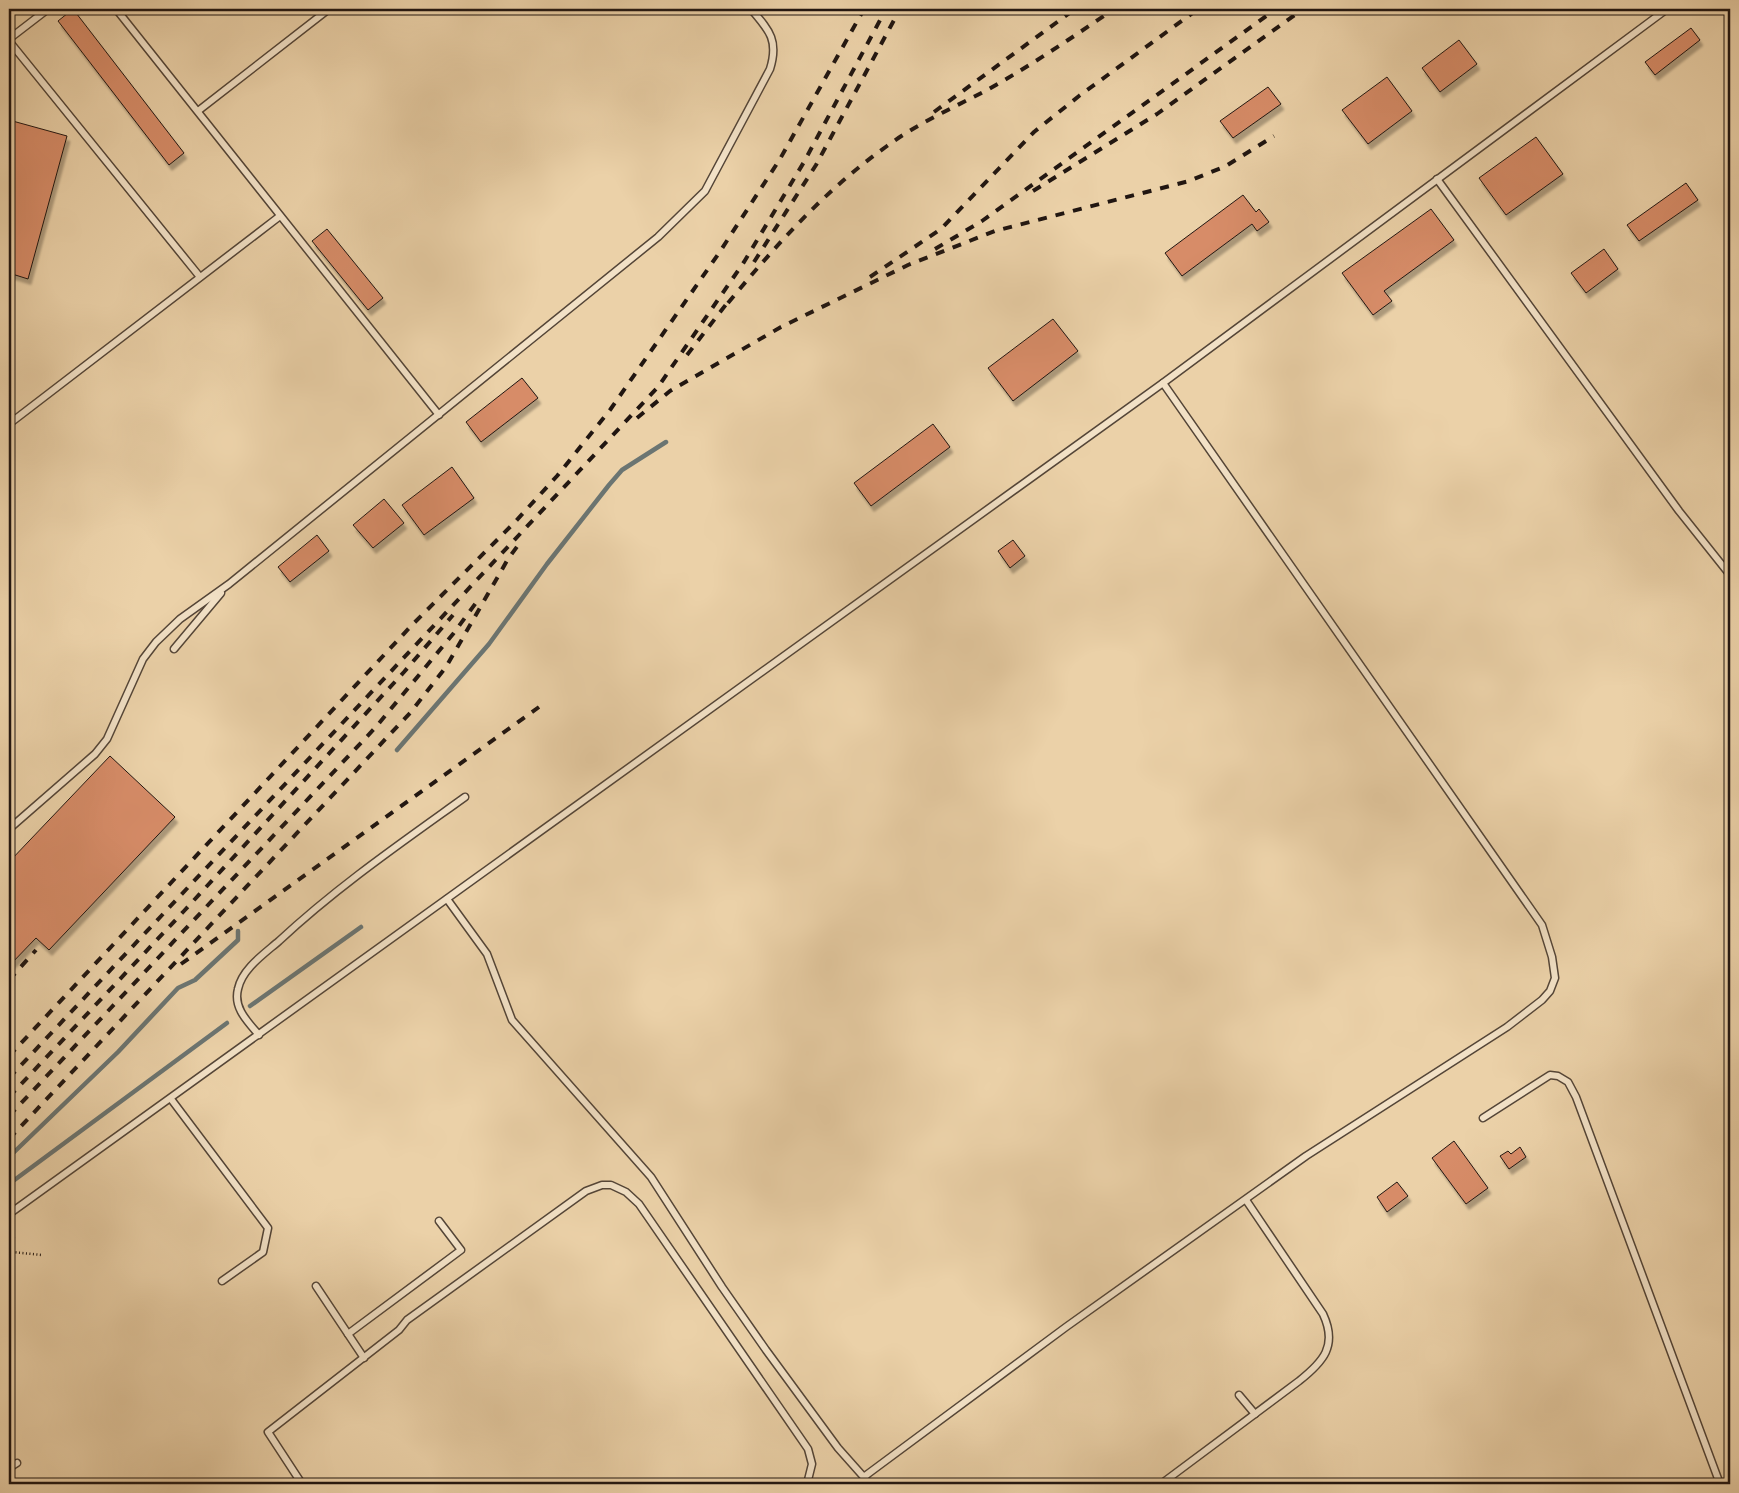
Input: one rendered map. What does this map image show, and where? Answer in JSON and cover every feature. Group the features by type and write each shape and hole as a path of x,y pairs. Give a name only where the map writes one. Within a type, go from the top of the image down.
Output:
{"lane":[{"path":"48,9 9,40 200,277"},
{"path":"116,9 439,415"},
{"path":"198,111 329,9"},
{"path":"9,829 94,754 107,739 143,658 156,642 180,619 228,584 658,237 705,190 770,69 775,52 773,40 765,25 751,9"},
{"path":"9,1214 1164,383 1667,9"},
{"path":"1437,179 1679,512 1730,574"},
{"path":"9,424 280,216"},
{"path":"864,1476 1074,1322 1306,1156 1507,1027 1542,1000 1550,991 1555,978 1552,957 1542,925 1164,383"},
{"path":"174,649 228,584"},
{"path":"259,1035 244,1017 236,996 240,982 251,966 336,891 465,797"},
{"path":"447,900 487,954 512,1020 651,1177 722,1287 771,1357 838,1448 870,1484"},
{"path":"1484,1118 1550,1075 1558,1076 1568,1082 1595,1143 1720,1484"},
{"path":"171,1099 268,1228 263,1252 222,1281"},
{"path":"302,1484 268,1432 399,1330 406,1320 586,1191 602,1185 619,1187 639,1204 808,1450 812,1464 806,1484"},
{"path":"1161,1484 1312,1371 1327,1352 1330,1333 1323,1314 1246,1200"},
{"path":"348,1334 461,1250 439,1221"},
{"path":"316,1286 364,1358"},
{"path":"1239,1395 1255,1414"},
{"path":"9,1468 17,1463"}],"path":[{"path":"9,1272 14,1237"},
{"path":"12,1252 42,1256"}],"building":[{"path":"73,9 184,153 169,165 58,21"},
{"path":"1691,28 1700,40 1655,75 1645,62"},
{"path":"1459,40 1477,64 1440,92 1422,68"},
{"path":"1387,77 1412,111 1368,144 1342,110"},
{"path":"1268,87 1281,104 1233,138 1220,121"},
{"path":"9,120 67,136 28,279 9,273"},
{"path":"1536,137 1563,174 1506,215 1479,178"},
{"path":"1686,183 1698,200 1639,241 1627,225"},
{"path":"1243,195 1256,212 1259,209 1269,222 1257,231 1252,224 1182,276 1165,253"},
{"path":"1431,209 1454,240 1384,291 1392,301 1373,315 1342,273"},
{"path":"327,229 383,298 368,310 312,241"},
{"path":"1604,249 1618,269 1586,293 1571,273"},
{"path":"1053,319 1078,351 1013,401 988,368"},
{"path":"522,378 538,398 481,442 466,422"},
{"path":"933,424 950,447 871,506 854,483"},
{"path":"452,467 474,498 424,535 402,505"},
{"path":"384,499 404,523 373,548 353,525"},
{"path":"317,535 329,551 290,582 278,567"},
{"path":"1013,540 1025,556 1010,568 998,551"},
{"path":"110,756 175,817 49,950 36,938 9,966 9,862"},
{"path":"1454,1141 1488,1188 1466,1204 1432,1158"},
{"path":"1520,1147 1526,1157 1509,1169 1500,1156 1508,1151 1511,1154"},
{"path":"1397,1182 1408,1196 1387,1212 1377,1197"}],"waterway":[{"path":"397,750 489,644 547,564 622,470 666,442"},
{"path":"250,1006 361,927"},
{"path":"9,1157 118,1052 178,988 195,980 238,940 238,931"},
{"path":"9,1184 227,1023"}],"railway":[{"path":"9,1056 412,625 515,522 557,476 610,410 719,253 780,159 864,9"},
{"path":"9,1078 658,387 744,262 804,162 886,9"},
{"path":"754,262 816,165 900,9"},
{"path":"934,112 1075,9"},
{"path":"728,303 802,219 864,163 911,130 1005,80 1114,9"},
{"path":"870,277 941,229 1034,132 1079,96 1198,9"},
{"path":"935,249 982,221 1276,9"},
{"path":"1033,191 1157,114 1303,9"},
{"path":"637,418 670,391 781,327 908,265 995,231 1189,181 1226,166 1274,136"},
{"path":"687,355 731,298"},
{"path":"9,1139 410,713 446,667 508,559 522,540"},
{"path":"9,1116 375,728 453,634 478,600"},
{"path":"9,1097 184,911 404,672 453,615"},
{"path":"181,964 539,707"},
{"path":"9,980 36,950"}]}
